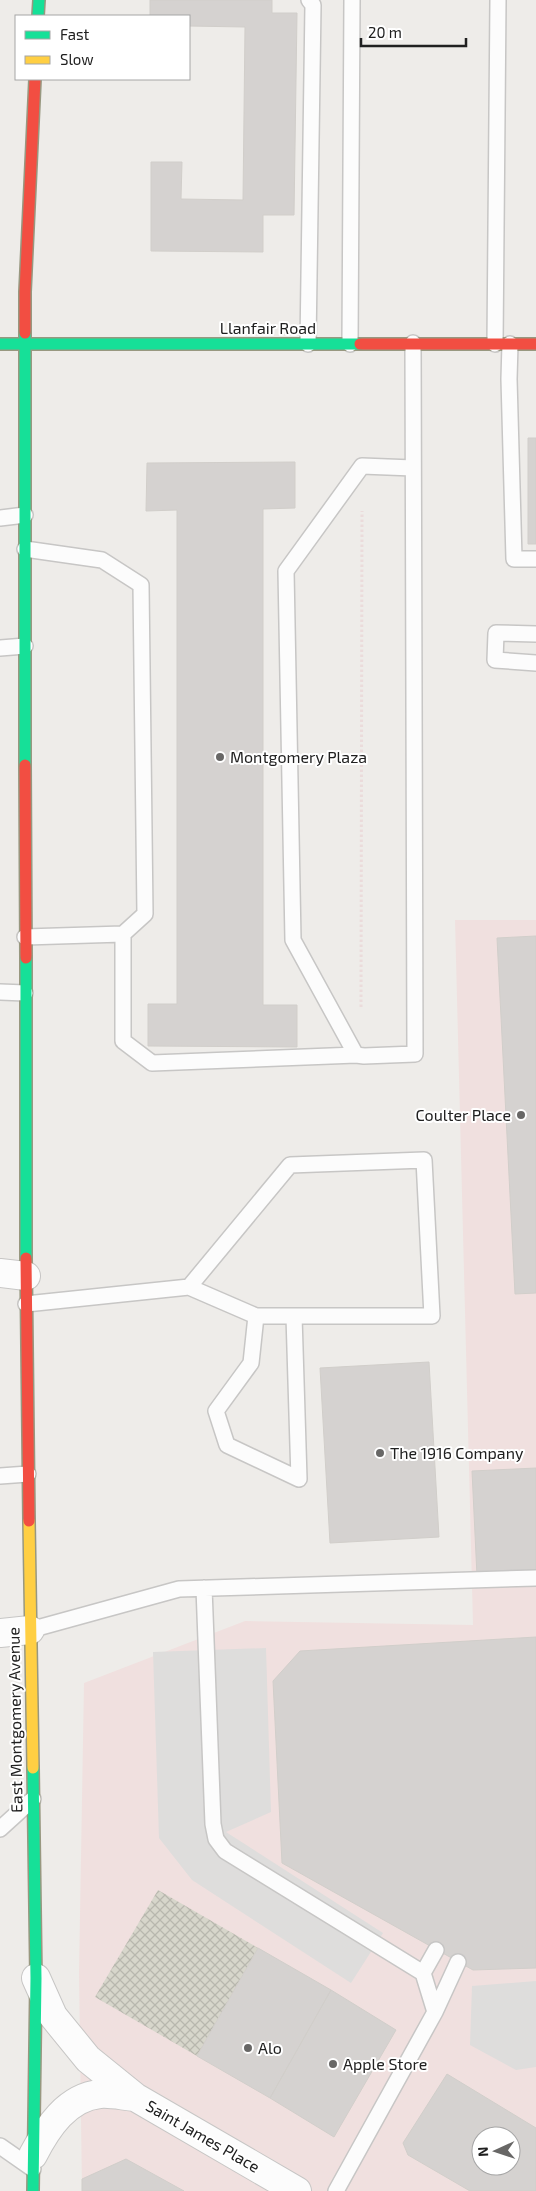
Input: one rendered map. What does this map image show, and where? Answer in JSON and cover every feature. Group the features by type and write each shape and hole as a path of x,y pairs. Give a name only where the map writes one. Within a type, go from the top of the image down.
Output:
{"main road":[{"path":"38,15 39,0"},
{"name":"East Montgomery Avenue","path":"32,2191 36,1978 26,1304 13,1274 26,993 25,282 35,80"},
{"name":"Llanfair Road","path":"0,344 536,344"}],"street":[{"path":"0,1633 30,1630"},
{"name":"Saint James Place","path":"36,1978 53,2016 88,2059 135,2097 297,2191"},
{"name":"Saint James Place","path":"33,2162 46,2130 79,2100 100,2094 135,2097"}],"lane":[{"path":"308,344 313,5 309,0"},
{"path":"350,344 352,0"},
{"path":"495,344 498,0"},
{"path":"123,934 123,1041 152,1063 415,1054 413,343"},
{"path":"510,344 509,379 514,559 536,559"},
{"path":"360,1055 293,940 286,571 362,466 414,468"},
{"path":"0,518 25,515"},
{"path":"25,549 102,560 141,585 145,914 123,934 25,937"},
{"path":"536,634 496,633 495,660 536,663"},
{"path":"0,648 25,646"},
{"path":"0,992 26,993"},
{"path":"26,1304 189,1287 256,1316 432,1316 424,1160 290,1165 189,1287"},
{"path":"256,1316 251,1363 216,1411 227,1445 299,1479 294,1316"},
{"path":"0,1476 28,1474"},
{"path":"30,1630 179,1589 536,1578"},
{"path":"204,1588 213,1824 216,1839 225,1851 423,1973 435,2012"},
{"path":"0,1829 33,1799"},
{"path":"423,1973 436,1950"},
{"path":"336,2191 435,2012 458,1962"},
{"path":"0,2146 33,2162"}],"path":[{"path":"360,1055 362,466"}],"shaded area":[{"path":"455,920 536,920 536,2191 82,2191 79,1973 84,1683 245,1621 473,1625"},
{"path":"266,1648 271,1812 226,1832 383,1933 351,1983 192,1880 159,1838 153,1652"},
{"path":"158,1890 258,1948 197,2056 95,1997"},
{"path":"536,1981 536,2067 516,2070 470,2045 472,1986"}],"building":[{"path":"150,0 272,0 272,13 297,13 294,215 263,215 263,252 151,251 151,162 182,162 181,199 243,200 245,27 190,26 190,15 150,15"},
{"path":"528,438 536,438 536,544 528,544"},
{"name":"Montgomery Plaza","path":"295,462 295,508 263,509 263,1005 297,1005 297,1047 148,1046 148,1004 177,1004 177,510 146,511 147,463"},
{"name":"Coulter Place","path":"536,936 536,1293 515,1294 497,938"},
{"name":"The 1916 Company","path":"429,1362 439,1537 330,1543 320,1368"},
{"path":"536,1468 536,1573 477,1576 472,1471"},
{"path":"536,1637 536,1968 473,1970 282,1863 273,1681 300,1651"},
{"path":"258,1948 331,1990 270,2098 197,2056"},
{"name":"Apple Store","path":"331,1990 396,2030 334,2137 270,2098"},
{"path":"447,2074 536,2128 536,2191 470,2191 408,2155 403,2143"},
{"path":"126,2159 184,2191 82,2191 82,2179"}],"traffic: fast":[{"path":"38,15 39,0"},
{"path":"25,333 25,765"},
{"path":"0,344 360,344"},
{"path":"26,958 26,1258"},
{"path":"33,1768 36,1978 33,2191"}],"traffic: slow":[{"path":"29,1521 33,1768"}],"traffic: jam":[{"path":"25,333 25,292 35,80"},
{"path":"360,344 536,344"},
{"path":"25,765 26,958"},
{"path":"26,1258 29,1521"}],"place":[{"name":"Montgomery Plaza","path":"220,757"},
{"name":"Coulter Place","path":"521,1115"},
{"name":"The 1916 Company","path":"380,1453"},
{"name":"Alo","path":"248,2048"},
{"name":"Apple Store","path":"333,2064"}]}
